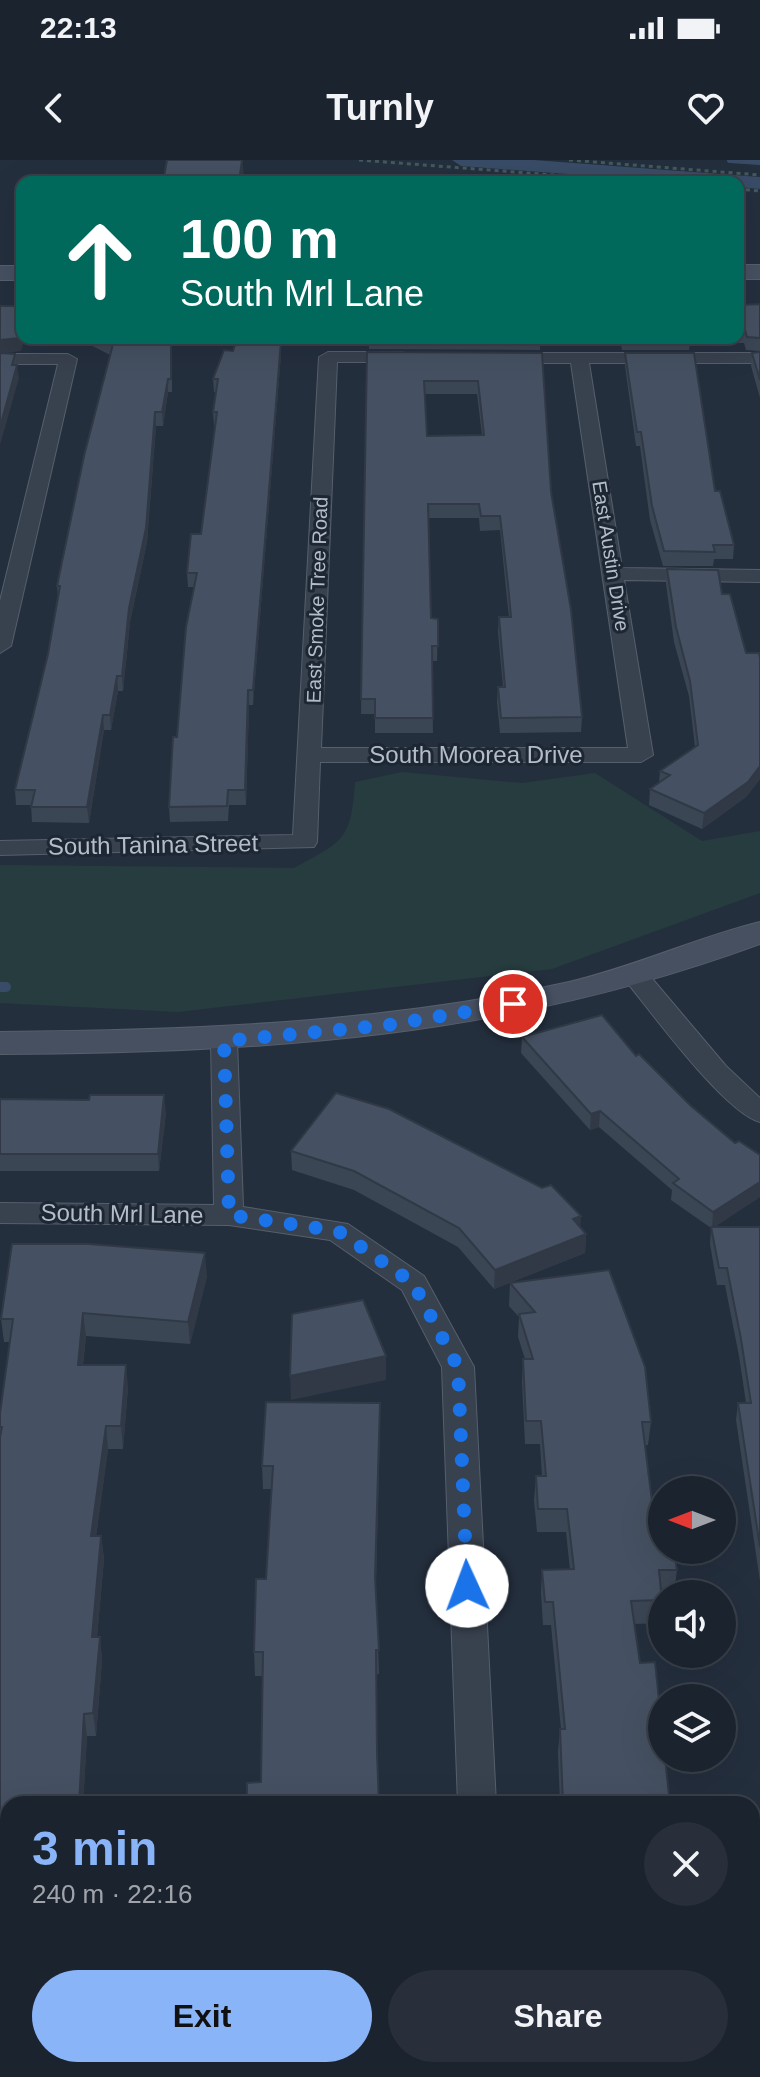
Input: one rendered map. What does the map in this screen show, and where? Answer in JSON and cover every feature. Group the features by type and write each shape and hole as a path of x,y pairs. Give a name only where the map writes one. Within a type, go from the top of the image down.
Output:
{"street":[{"name":"East Smoke Tree Road","path":"305,842 328,357 422,358"},
{"path":"485,358 760,358"},
{"name":"East Austin Drive","path":"579,358 641,755"},
{"path":"0,359 68,359 0,646"},
{"path":"614,574 760,576"},
{"name":"South Moorea Drive","path":"311,755 641,755"},
{"name":"South Tanina Street","path":"0,848 305,842"},
{"path":"0,1043 224,1041 325,1032 469,1013 635,975 760,932"},
{"path":"635,975 716,1072 760,1113"},
{"path":"224,1041 229,1215"},
{"name":"South Mrl Lane","path":"0,1213 229,1215 338,1231 413,1283 458,1367 477,1796"}],"path":[{"path":"359,160 567,176"},
{"path":"569,160 760,175"}],"green space":[{"path":"402,772 522,783 595,773 702,841 760,831 760,893 552,969 178,1012 0,1003 0,865 294,868 341,837 351,817 355,782"}],"building":[{"path":"167,160 242,160 240,176 164,176"},
{"path":"760,304 760,338 747,337 744,305"},
{"path":"0,306 16,306 16,338 0,340"},
{"path":"113,344 171,344 171,379 168,379 162,412 155,412 146,528 129,608 122,676 117,676 110,715 103,715 87,807 31,807 35,790 15,790 48,654 60,586 57,586 84,456"},
{"path":"235,344 281,344 253,690 248,690 245,790 228,790 227,806 169,807 173,737 177,737 186,627 197,573 187,573 191,534 201,534 217,412 213,412 218,379 213,379 224,350 233,351"},
{"path":"367,352 542,353 551,492 571,610 582,717 501,718 498,687 505,687 499,617 511,617 508,584 500,516 481,516 479,504 428,504 431,618 438,619 438,646 432,646 433,718 375,718 375,699 361,699","holes":["424,381 478,381 484,435 427,436"]},
{"path":"760,352 760,380 752,353"},
{"path":"0,353 15,354 12,365 17,365 0,427"},
{"path":"625,353 694,353 715,491 720,491 734,545 713,545 715,552 664,551 652,506 641,432 637,432"},
{"path":"667,569 718,570 722,594 730,594 746,653 759,653 760,658 760,766 748,782 704,813 650,789 670,775 660,771 698,745 690,681 676,627"},
{"path":"602,1015 636,1056 639,1054 691,1106 735,1143 739,1141 760,1155 760,1182 713,1212 673,1183 679,1179 600,1111 591,1114 522,1037"},
{"path":"336,1093 389,1109 542,1188 551,1185 581,1216 573,1219 586,1234 495,1270 459,1228 354,1171 291,1151"},
{"path":"90,1095 164,1095 158,1154 0,1154 0,1099 89,1100"},
{"path":"711,1227 760,1227 760,1547 738,1403 751,1403 727,1268 719,1268"},
{"path":"12,1244 88,1244 205,1253 188,1322 83,1313 78,1365 126,1365 121,1426 106,1426 91,1536 101,1536 92,1637 100,1637 93,1713 84,1714 79,1796 0,1796 0,1413 13,1319 1,1319"},
{"path":"609,1270 645,1367 651,1422 642,1422 649,1476 648,1564 676,1564 677,1570 659,1570 660,1580 648,1580 648,1600 631,1601 640,1663 648,1662 648,1668 656,1668 657,1684 648,1684 648,1772 667,1772 669,1796 563,1796 560,1729 565,1729 553,1602 545,1602 542,1570 574,1569 567,1509 538,1509 536,1476 546,1476 541,1421 526,1421 523,1359 533,1359 519,1314 535,1312 510,1283"},
{"path":"363,1300 386,1356 290,1376 292,1314"},
{"path":"266,1402 380,1403 375,1577 379,1650 376,1650 379,1796 247,1796 247,1783 261,1782 263,1652 254,1652 256,1579 266,1579 273,1466 262,1466"}],"waterway":[{"path":"461,160 669,176"},
{"path":"730,160 760,162"},
{"path":"744,182 760,183"},
{"path":"0,987 6,987"}],"route":[{"path":"467,1586 458,1367 413,1283 338,1231 229,1215 228,1070 224,1041 388,1025 513,1004"}]}
